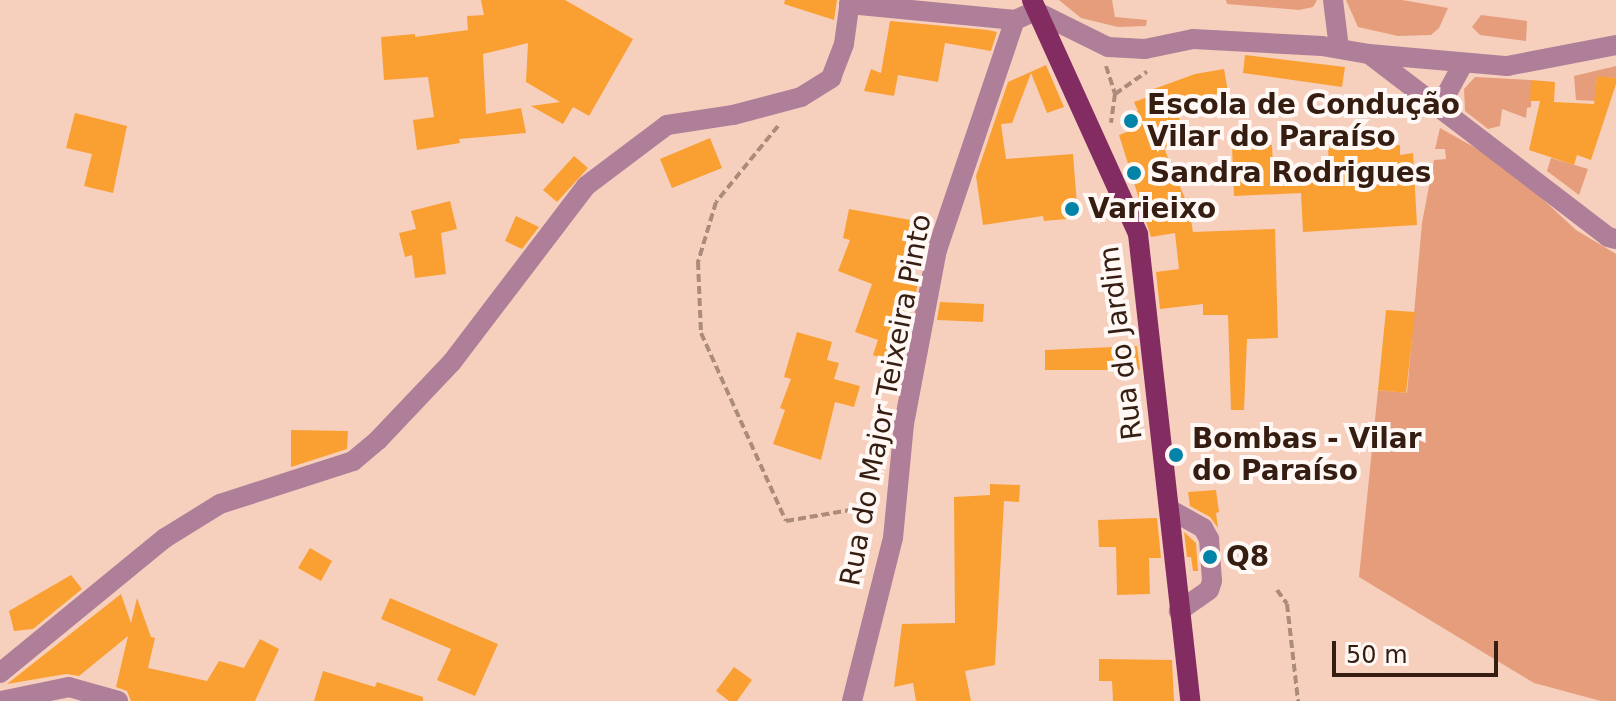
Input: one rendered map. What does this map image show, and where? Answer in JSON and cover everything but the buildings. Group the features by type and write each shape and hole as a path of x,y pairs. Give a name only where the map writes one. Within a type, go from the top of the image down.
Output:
{"main road":[{"name":"Rua do Jardim","path":"1034,5 1119,184 1138,234 1190,701"}],"street":[{"path":"1333,0 1339,48"},
{"path":"0,673 179,529 220,504 353,461 378,440 452,362 586,186 667,125 733,115 801,97 831,78 844,44 850,2 1015,20 1034,5 1108,47 1145,49 1193,39 1339,48 1369,54 1507,66 1616,45"},
{"name":"Rua do Major Teixeira Pinto","path":"852,701 893,538 904,424 937,250 1015,20"},
{"path":"1369,54 1440,106 1505,160 1616,239"},
{"path":"1440,106 1463,64"},
{"path":"1169,509 1203,528 1209,539 1212,581 1209,590 1179,611"},
{"path":"1,701 69,687 118,701"}],"path":[{"path":"1115,94 1147,72"},
{"path":"801,97 716,202 698,262 701,333 786,521 896,502"},
{"path":"1277,590 1287,604 1298,701"}],"shaded area":[{"path":"1059,0 1112,0 1115,17 1147,20 1146,26 1118,27 1081,18"},
{"path":"1226,0 1317,0 1313,7 1299,10 1227,4"},
{"path":"1346,0 1402,0 1448,8 1439,28 1431,35 1398,36 1358,27"},
{"path":"1481,15 1527,21 1526,41 1480,35 1472,27"},
{"path":"1616,66 1616,78 1597,77 1595,101 1576,100 1574,76"},
{"path":"1475,77 1531,80 1531,107 1527,108 1526,118 1502,109 1500,126 1488,129 1465,111 1464,89"},
{"path":"1440,128 1506,165 1576,230 1616,254 1616,701 1601,701 1534,683 1359,577 1378,390 1407,393 1422,223 1434,160 1446,159 1445,149 1435,149"},
{"path":"1551,158 1588,169 1579,195 1547,171"}],"place":[{"name":"Escola de Condução Vilar do Paraíso","path":"1131,121"},
{"name":"Sandra Rodrigues","path":"1134,173"},
{"name":"Varieixo","path":"1072,209"},
{"name":"Bombas - Vilar do Paraíso","path":"1176,455"},
{"name":"Q8","path":"1210,557"}]}
